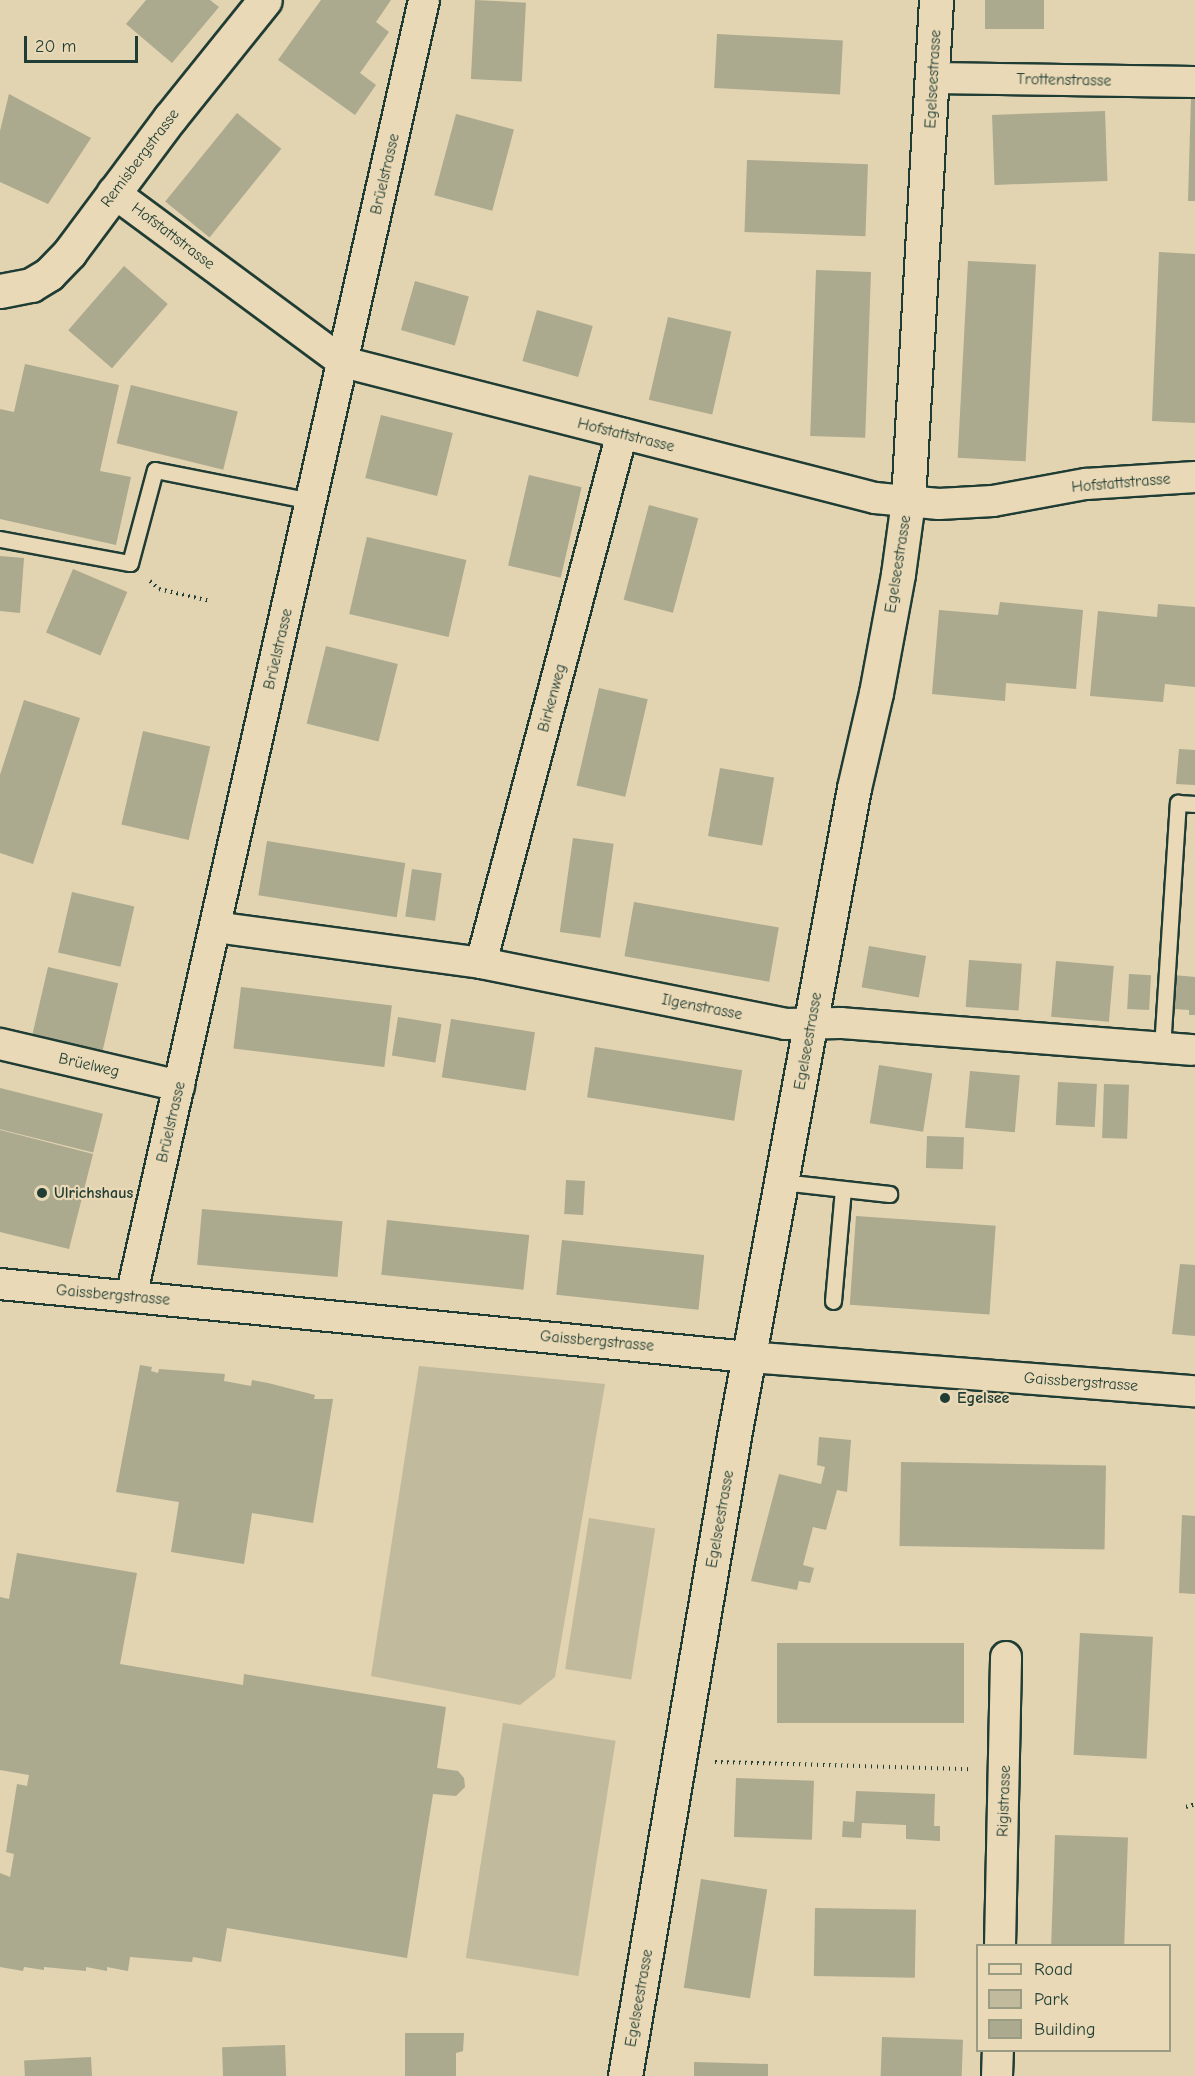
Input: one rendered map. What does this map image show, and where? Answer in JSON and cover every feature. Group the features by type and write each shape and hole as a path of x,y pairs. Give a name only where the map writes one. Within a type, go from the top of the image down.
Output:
{"main road":[{"name":"Remisbergstrasse","path":"0,291 31,285 49,274 70,252 113,192 265,0"},
{"name":"Egelseestrasse","path":"625,2076 749,1357 854,788 876,693 908,501 936,0"}],"street":[{"name":"Brüelstrasse","path":"131,1297 424,0"},
{"name":"Trottenstrasse","path":"933,78 1195,82"},
{"name":"Hofstattstrasse","path":"113,192 343,362 875,498 939,504 993,501 1086,484 1195,477"},
{"name":"Birkenweg","path":"481,963 622,434"},
{"name":"Ilgenstrasse","path":"215,927 481,963 785,1024 811,1023 933,1029 1192,1050"},
{"name":"Brüelweg","path":"0,1044 179,1086"},
{"name":"Gaissbergstrasse","path":"0,1284 749,1357 1195,1390"},
{"name":"Rigistrasse","path":"1000,1944 1006,1657"},
{"path":"998,2052 998,2076"}],"lane":[{"path":"0,539 130,563 155,470 312,501"},
{"path":"1162,1048 1178,803 1195,804"},
{"path":"782,1182 889,1194"},
{"path":"833,1301 843,1189"}],"path":[{"path":"130,563 159,589 210,601"},
{"path":"679,1760 1005,1769"},
{"path":"1186,1807 1195,1804"}],"green space":[{"path":"419,1366 605,1384 555,1677 520,1705 371,1676"},
{"path":"589,1518 655,1528 631,1680 565,1669"},
{"path":"503,1723 616,1741 578,1976 466,1958"}],"building":[{"path":"146,0 210,0 219,7 172,63 126,24"},
{"path":"321,0 391,0 376,22 389,32 360,73 376,85 355,115 278,60"},
{"path":"475,0 526,3 522,82 471,79"},
{"path":"985,0 1044,0 1044,29 985,29"},
{"path":"717,34 843,41 840,95 714,88"},
{"path":"9,94 91,138 48,204 0,182 0,131"},
{"path":"1191,98 1195,98 1195,201 1188,201"},
{"path":"1105,111 1107,181 995,185 992,115"},
{"path":"237,113 281,149 210,237 165,202"},
{"path":"456,114 514,130 492,211 434,195"},
{"path":"747,160 868,164 865,236 744,232"},
{"path":"1159,252 1195,254 1195,423 1152,421"},
{"path":"968,261 1036,265 1026,461 958,458"},
{"path":"124,266 168,304 112,368 68,330"},
{"path":"816,270 871,272 865,438 810,436"},
{"path":"415,281 469,296 455,345 401,330"},
{"path":"537,310 593,326 578,377 522,361"},
{"path":"668,317 731,332 712,414 649,400"},
{"path":"25,364 119,385 100,471 131,477 116,545 0,519 0,409 14,412"},
{"path":"131,385 238,412 223,470 116,443"},
{"path":"381,415 453,433 437,496 365,478"},
{"path":"529,475 582,487 561,578 508,566"},
{"path":"649,505 698,518 673,613 624,600"},
{"path":"367,537 466,560 449,637 349,614"},
{"path":"0,556 24,558 20,613 0,611"},
{"path":"73,569 127,592 100,656 46,633"},
{"path":"1000,602 1083,610 1076,689 1006,683 1005,701 932,694 939,610 998,615"},
{"path":"1158,604 1195,607 1195,687 1165,684 1163,702 1090,696 1098,611 1157,617"},
{"path":"326,646 398,664 378,742 307,724"},
{"path":"599,688 648,699 625,797 577,785"},
{"path":"24,700 80,718 33,864 0,853 0,775"},
{"path":"143,731 210,747 189,840 121,825"},
{"path":"1179,749 1195,750 1195,785 1176,784"},
{"path":"720,768 774,778 762,846 708,836"},
{"path":"573,838 614,844 600,938 560,932"},
{"path":"267,841 405,863 397,917 258,895"},
{"path":"412,869 442,873 435,921 405,917"},
{"path":"72,892 134,906 120,967 58,952"},
{"path":"634,902 779,928 769,982 624,956"},
{"path":"869,946 926,956 919,997 862,987"},
{"path":"969,960 1022,964 1019,1011 966,1007"},
{"path":"1056,961 1114,966 1109,1022 1051,1017"},
{"path":"48,967 118,983 103,1050 32,1034"},
{"path":"1129,974 1151,975 1149,1010 1127,1009"},
{"path":"1174,975 1195,977 1195,1015 1189,1015 1189,1010 1173,1009"},
{"path":"241,987 392,1006 384,1067 233,1049"},
{"path":"398,1017 441,1024 435,1062 392,1056"},
{"path":"451,1019 535,1032 526,1091 442,1077"},
{"path":"595,1047 742,1070 734,1121 587,1097"},
{"path":"879,1065 932,1073 923,1132 870,1123"},
{"path":"970,1071 1020,1075 1015,1132 965,1128"},
{"path":"1058,1082 1097,1084 1095,1127 1056,1125"},
{"path":"1104,1084 1129,1085 1127,1139 1102,1138"},
{"path":"0,1088 103,1114 93,1152 0,1129"},
{"name":"Ulrichshaus","path":"0,1130 93,1154 69,1249 0,1232"},
{"path":"927,1136 964,1137 963,1169 926,1168"},
{"path":"566,1180 585,1181 583,1215 564,1214"},
{"path":"202,1209 342,1221 338,1277 197,1265"},
{"path":"856,1216 996,1226 989,1315 850,1305"},
{"path":"387,1220 529,1235 523,1290 381,1275"},
{"path":"562,1240 704,1255 698,1310 556,1295"},
{"path":"1180,1264 1195,1265 1195,1336 1172,1334"},
{"path":"140,1365 152,1367 151,1371 158,1373 159,1369 225,1374 224,1381 251,1386 252,1380 315,1395 314,1399 333,1399 313,1523 252,1513 244,1564 171,1552 179,1502 116,1492"},
{"path":"819,1437 851,1440 847,1492 837,1490 826,1530 813,1527 803,1565 814,1568 810,1583 799,1581 797,1590 751,1581 779,1474 821,1484 825,1467 817,1465"},
{"path":"901,1462 1106,1466 1105,1550 900,1546"},
{"path":"1182,1515 1195,1516 1195,1594 1179,1593"},
{"path":"17,1553 137,1573 120,1664 243,1685 244,1674 446,1707 437,1768 458,1771 464,1778 465,1787 456,1796 433,1794 407,1958 227,1928 221,1962 193,1957 192,1962 130,1957 128,1971 107,1967 107,1971 86,1967 86,1971 24,1967 23,1971 0,1967 0,1873 10,1877 14,1854 6,1852 17,1784 27,1786 29,1775 0,1770 0,1597 9,1599"},
{"path":"1080,1633 1153,1637 1147,1759 1074,1755"},
{"path":"777,1643 964,1643 964,1723 777,1723"},
{"path":"736,1778 814,1781 812,1840 734,1837"},
{"path":"856,1791 935,1794 934,1826 940,1826 940,1841 906,1839 906,1825 862,1823 861,1838 842,1837 843,1821 854,1822"},
{"path":"1055,1835 1128,1838 1124,1944 1051,1944"},
{"path":"701,1879 767,1889 750,1998 684,1988"},
{"path":"815,1908 916,1910 915,1978 814,1976"},
{"path":"405,2033 464,2033 463,2051 456,2053 456,2076 405,2076"},
{"path":"882,2037 963,2040 962,2076 881,2076"},
{"path":"285,2045 286,2076 223,2076 222,2047"},
{"path":"91,2057 92,2076 25,2076 24,2061"},
{"path":"694,2062 768,2064 768,2076 694,2076"}],"place":[{"name":"Ulrichshaus","path":"42,1193"},
{"name":"Egelsee","path":"945,1398"}]}
